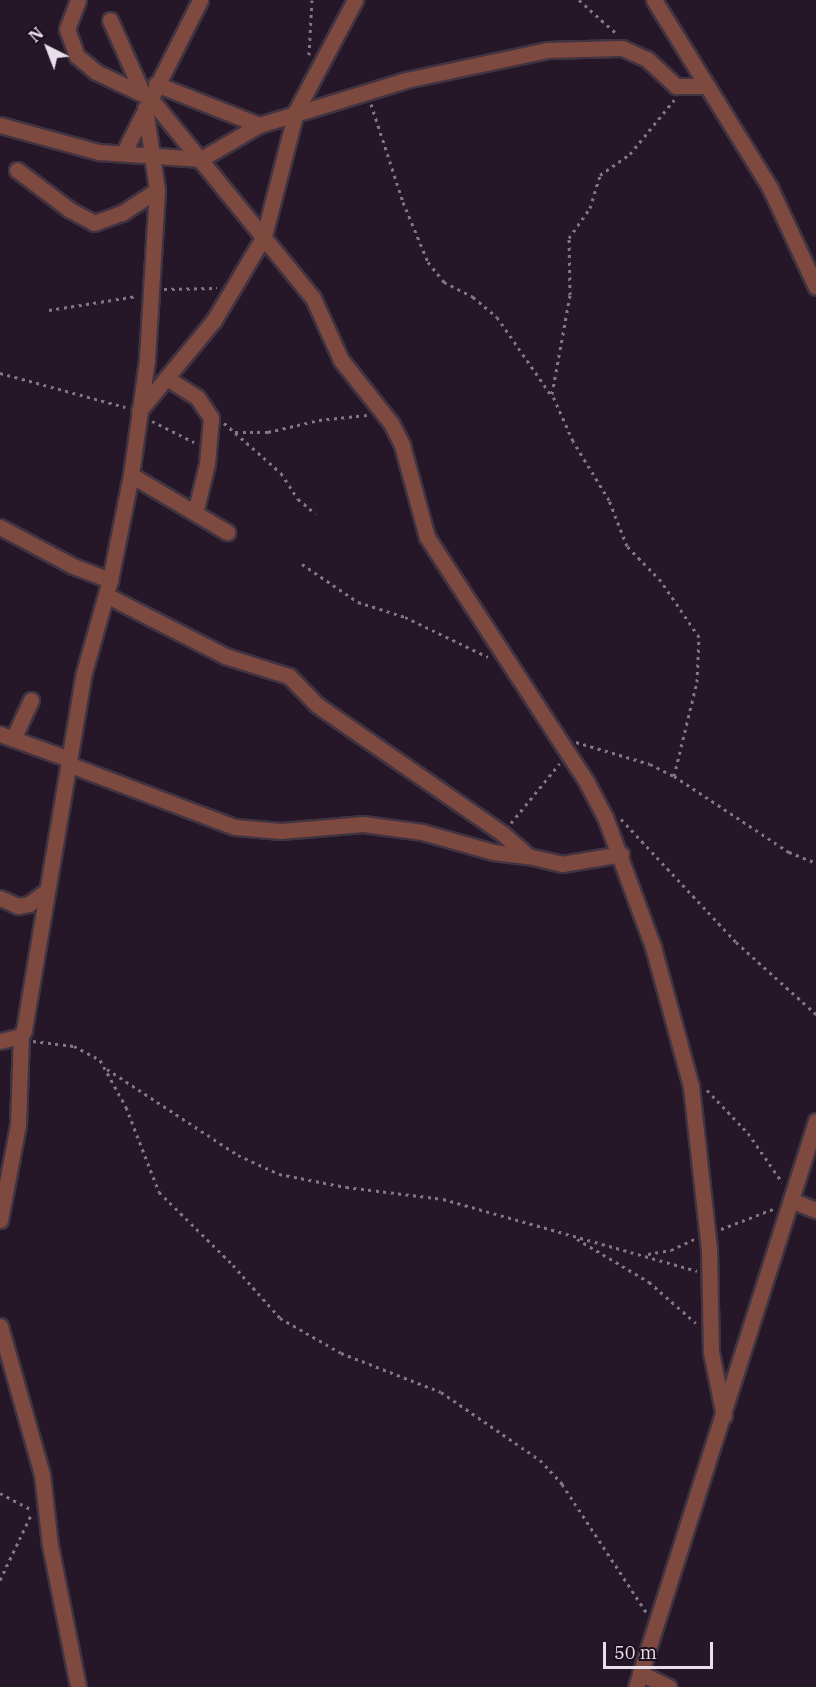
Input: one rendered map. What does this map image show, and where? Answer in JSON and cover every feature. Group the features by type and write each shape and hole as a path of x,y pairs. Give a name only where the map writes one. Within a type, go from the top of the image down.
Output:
{"street":[{"path":"78,0 67,29 77,56 96,72 148,96 259,125"},
{"path":"123,152 148,96 200,0"},
{"path":"139,411 168,379 234,289 264,236 296,111 307,85 355,0"},
{"path":"654,0 770,188 816,287"},
{"path":"110,20 148,96 313,298 341,360 384,415 402,445 427,537 507,664 559,738 605,817 621,854 652,947 690,1086 707,1233 710,1276 710,1341 724,1416"},
{"path":"0,126 99,152 201,159 259,125 296,111 455,68 547,50 602,47 636,53 680,88 705,86"},
{"path":"0,1220 18,1125 22,1039 45,892 83,676 108,588 130,475 139,411 151,294 156,190 148,96"},
{"path":"17,170 75,214 94,223 122,213 156,190"},
{"path":"168,379 193,394 207,408 211,418 209,449 195,513"},
{"path":"130,475 228,532"},
{"path":"0,527 73,566 225,656 289,676 339,721 503,834 528,856"},
{"path":"31,700 6,736 235,827 281,831 363,824 422,832 493,852 528,856 562,864 621,854"},
{"path":"0,898 18,906 29,904 45,892"},
{"path":"0,1041 22,1039"},
{"path":"669,1687 638,1680 724,1416 816,1121"},
{"path":"791,1196 816,1210"},
{"path":"0,1326 38,1455 54,1567 78,1687"}],"path":[{"path":"307,85 312,0"},
{"path":"579,0 636,53"},
{"path":"552,396 570,295 569,238 590,208 600,175 644,139 680,88"},
{"path":"365,92 381,127 403,202 432,268 444,282 473,297 497,317 552,396 573,441 609,500 627,546 661,581 699,637 697,682 674,776"},
{"path":"49,310 151,294 176,286 234,289"},
{"path":"0,373 139,411 167,430 209,449"},
{"path":"207,408 281,472 298,499 316,514"},
{"path":"235,432 268,432 340,417 384,415"},
{"path":"302,564 358,602 405,617 474,652 507,664"},
{"path":"559,738 592,745 674,776 789,852 816,863"},
{"path":"503,834 568,753"},
{"path":"616,814 736,942 816,1014"},
{"path":"22,1039 74,1046 98,1058 105,1067 133,1124 159,1192 233,1264 280,1318 341,1353 441,1392 540,1460 562,1484 656,1627"},
{"path":"105,1067 238,1155 279,1174 346,1187 443,1199 571,1236 646,1254 710,1276"},
{"path":"646,1254 671,1250 707,1233 749,1221 791,1196 771,1172 742,1125 705,1088"},
{"path":"571,1236 617,1260 667,1296 690,1315 710,1341"},
{"path":"0,1493 34,1511"},
{"path":"0,1580 34,1511 46,1499"}]}
